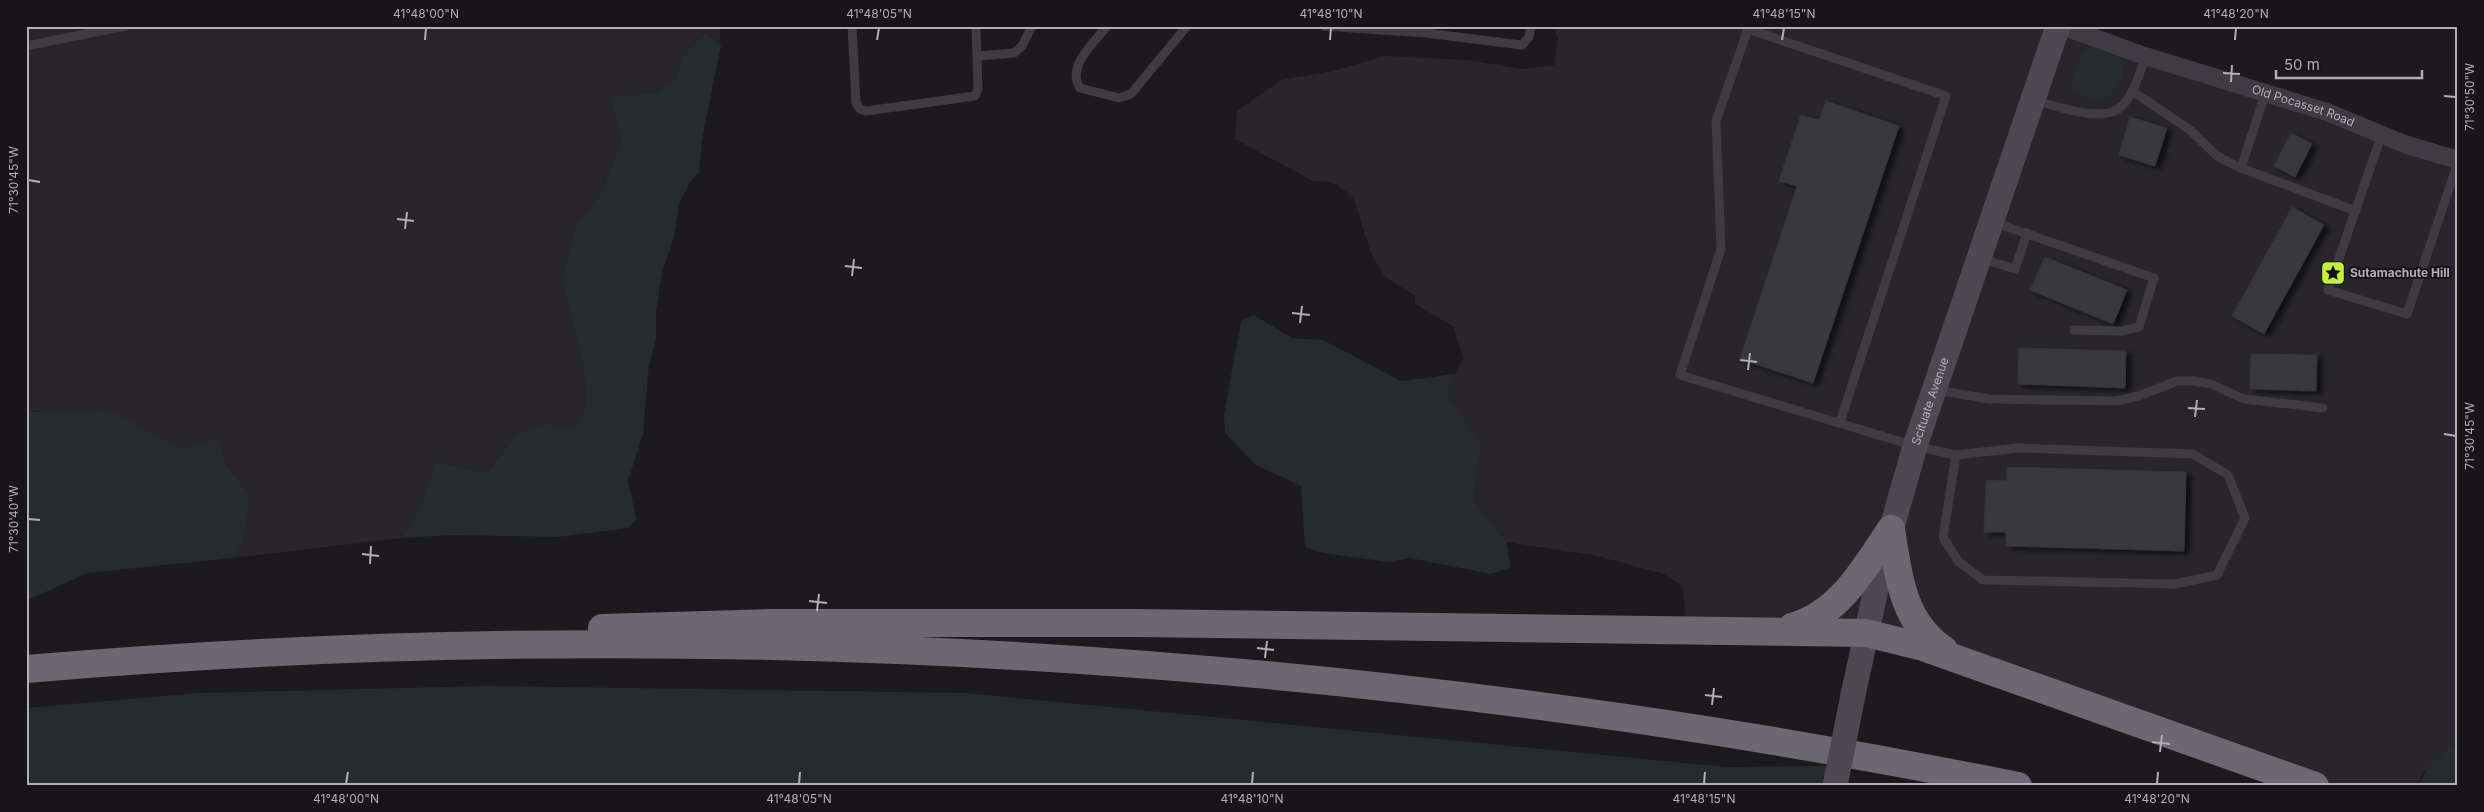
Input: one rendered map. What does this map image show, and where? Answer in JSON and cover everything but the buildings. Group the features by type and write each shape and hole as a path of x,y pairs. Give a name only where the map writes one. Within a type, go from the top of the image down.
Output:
{"highway":[{"path":"1768,630 1804,624 1833,606 1852,586 1891,528"},
{"path":"1891,528 1904,596 1914,620 1936,645 1972,664"},
{"path":"471,646 590,629 780,623 1135,623 1768,630 1866,633 1909,643 1972,664 2315,786"},
{"path":"26,669 197,656 471,646 682,646 896,651 1106,662 1317,680 1526,705 1814,748 2018,786"}],"main road":[{"name":"Scituate Avenue","path":"1835,786 1866,633 1891,528 1915,446 2058,26"}],"street":[{"name":"Old Pocasset Road","path":"2062,26 2146,56 2327,112 2407,145 2458,161"}],"lane":[{"path":"26,46 125,26"},
{"path":"852,26 856,103 860,109 866,111 975,96 978,89 976,26"},
{"path":"978,56 1014,53 1022,46 1032,26"},
{"path":"1107,26 1075,69 1075,81 1080,88 1120,98 1131,94 1187,26"},
{"path":"1324,26 1426,33 1522,45 1529,37 1531,26"},
{"path":"1840,422 1946,96 1749,28 1716,121 1722,249 1680,375 1915,446 1956,455 2018,448 2193,454 2228,475 2245,518 2217,574 2175,584 1983,580 1959,562 1943,537 1956,455"},
{"path":"2032,99 2078,113 2113,112 2122,106 2132,91 2146,56"},
{"path":"2132,91 2190,130 2217,156 2241,168 2356,211"},
{"path":"2241,168 2265,94"},
{"path":"2382,134 2328,290 2407,314 2458,161"},
{"path":"1991,221 2154,278 2139,327 2122,331 2074,330"},
{"path":"1978,258 2015,269 2027,233"},
{"path":"1933,390 1990,399 2116,401 2139,396 2177,381 2193,381 2211,384 2244,399 2324,408"}],"shaded area":[{"path":"26,26 720,26 720,44 705,33 682,57 676,80 656,92 611,97 621,144 600,194 576,226 562,277 585,375 586,406 573,430 543,423 514,437 487,473 437,461 420,508 402,538 233,558 243,541 250,495 225,463 219,438 180,448 156,436 39,411 26,412"},
{"path":"1554,26 2043,26 2458,159 2458,740 2423,773 2418,786 2317,786 1867,630 1687,626 1682,586 1664,574 1593,555 1506,542 1473,499 1481,445 1445,394 1463,358 1454,327 1415,304 1415,296 1384,276 1371,253 1353,196 1347,195 1348,193 1332,182 1313,181 1235,139 1237,111 1281,80 1333,71 1385,56 1467,60 1522,69 1554,65 1558,38"},
{"path":"705,33 721,45 702,140 699,172 690,182 679,204 674,237 662,272 656,312 656,339 649,365 643,434 628,480 636,519 628,528 558,537 453,535 402,538 420,508 436,461 487,473 514,437 543,423 573,430 586,406 585,375 562,277 576,226 600,194 621,144 611,97 656,92 676,80 682,57"},
{"path":"2095,48 2122,60 2123,72 2120,82 2105,99 2093,99 2069,90 2084,50"},
{"path":"1254,315 1292,338 1323,340 1401,381 1455,374 1446,394 1481,445 1473,499 1506,542 1511,567 1491,574 1410,558 1388,562 1323,553 1305,547 1301,486 1256,465 1225,433 1224,416 1241,321"},
{"path":"109,410 180,448 219,438 225,463 250,495 243,542 233,558 87,573 26,601 26,412"},
{"path":"486,686 965,693 1726,767 1836,766 1833,786 26,786 26,708 200,693"},
{"path":"2458,740 2458,786 2418,786 2428,767"}],"place":[{"name":"Sutamachute Hill","path":"2333,273"}]}
